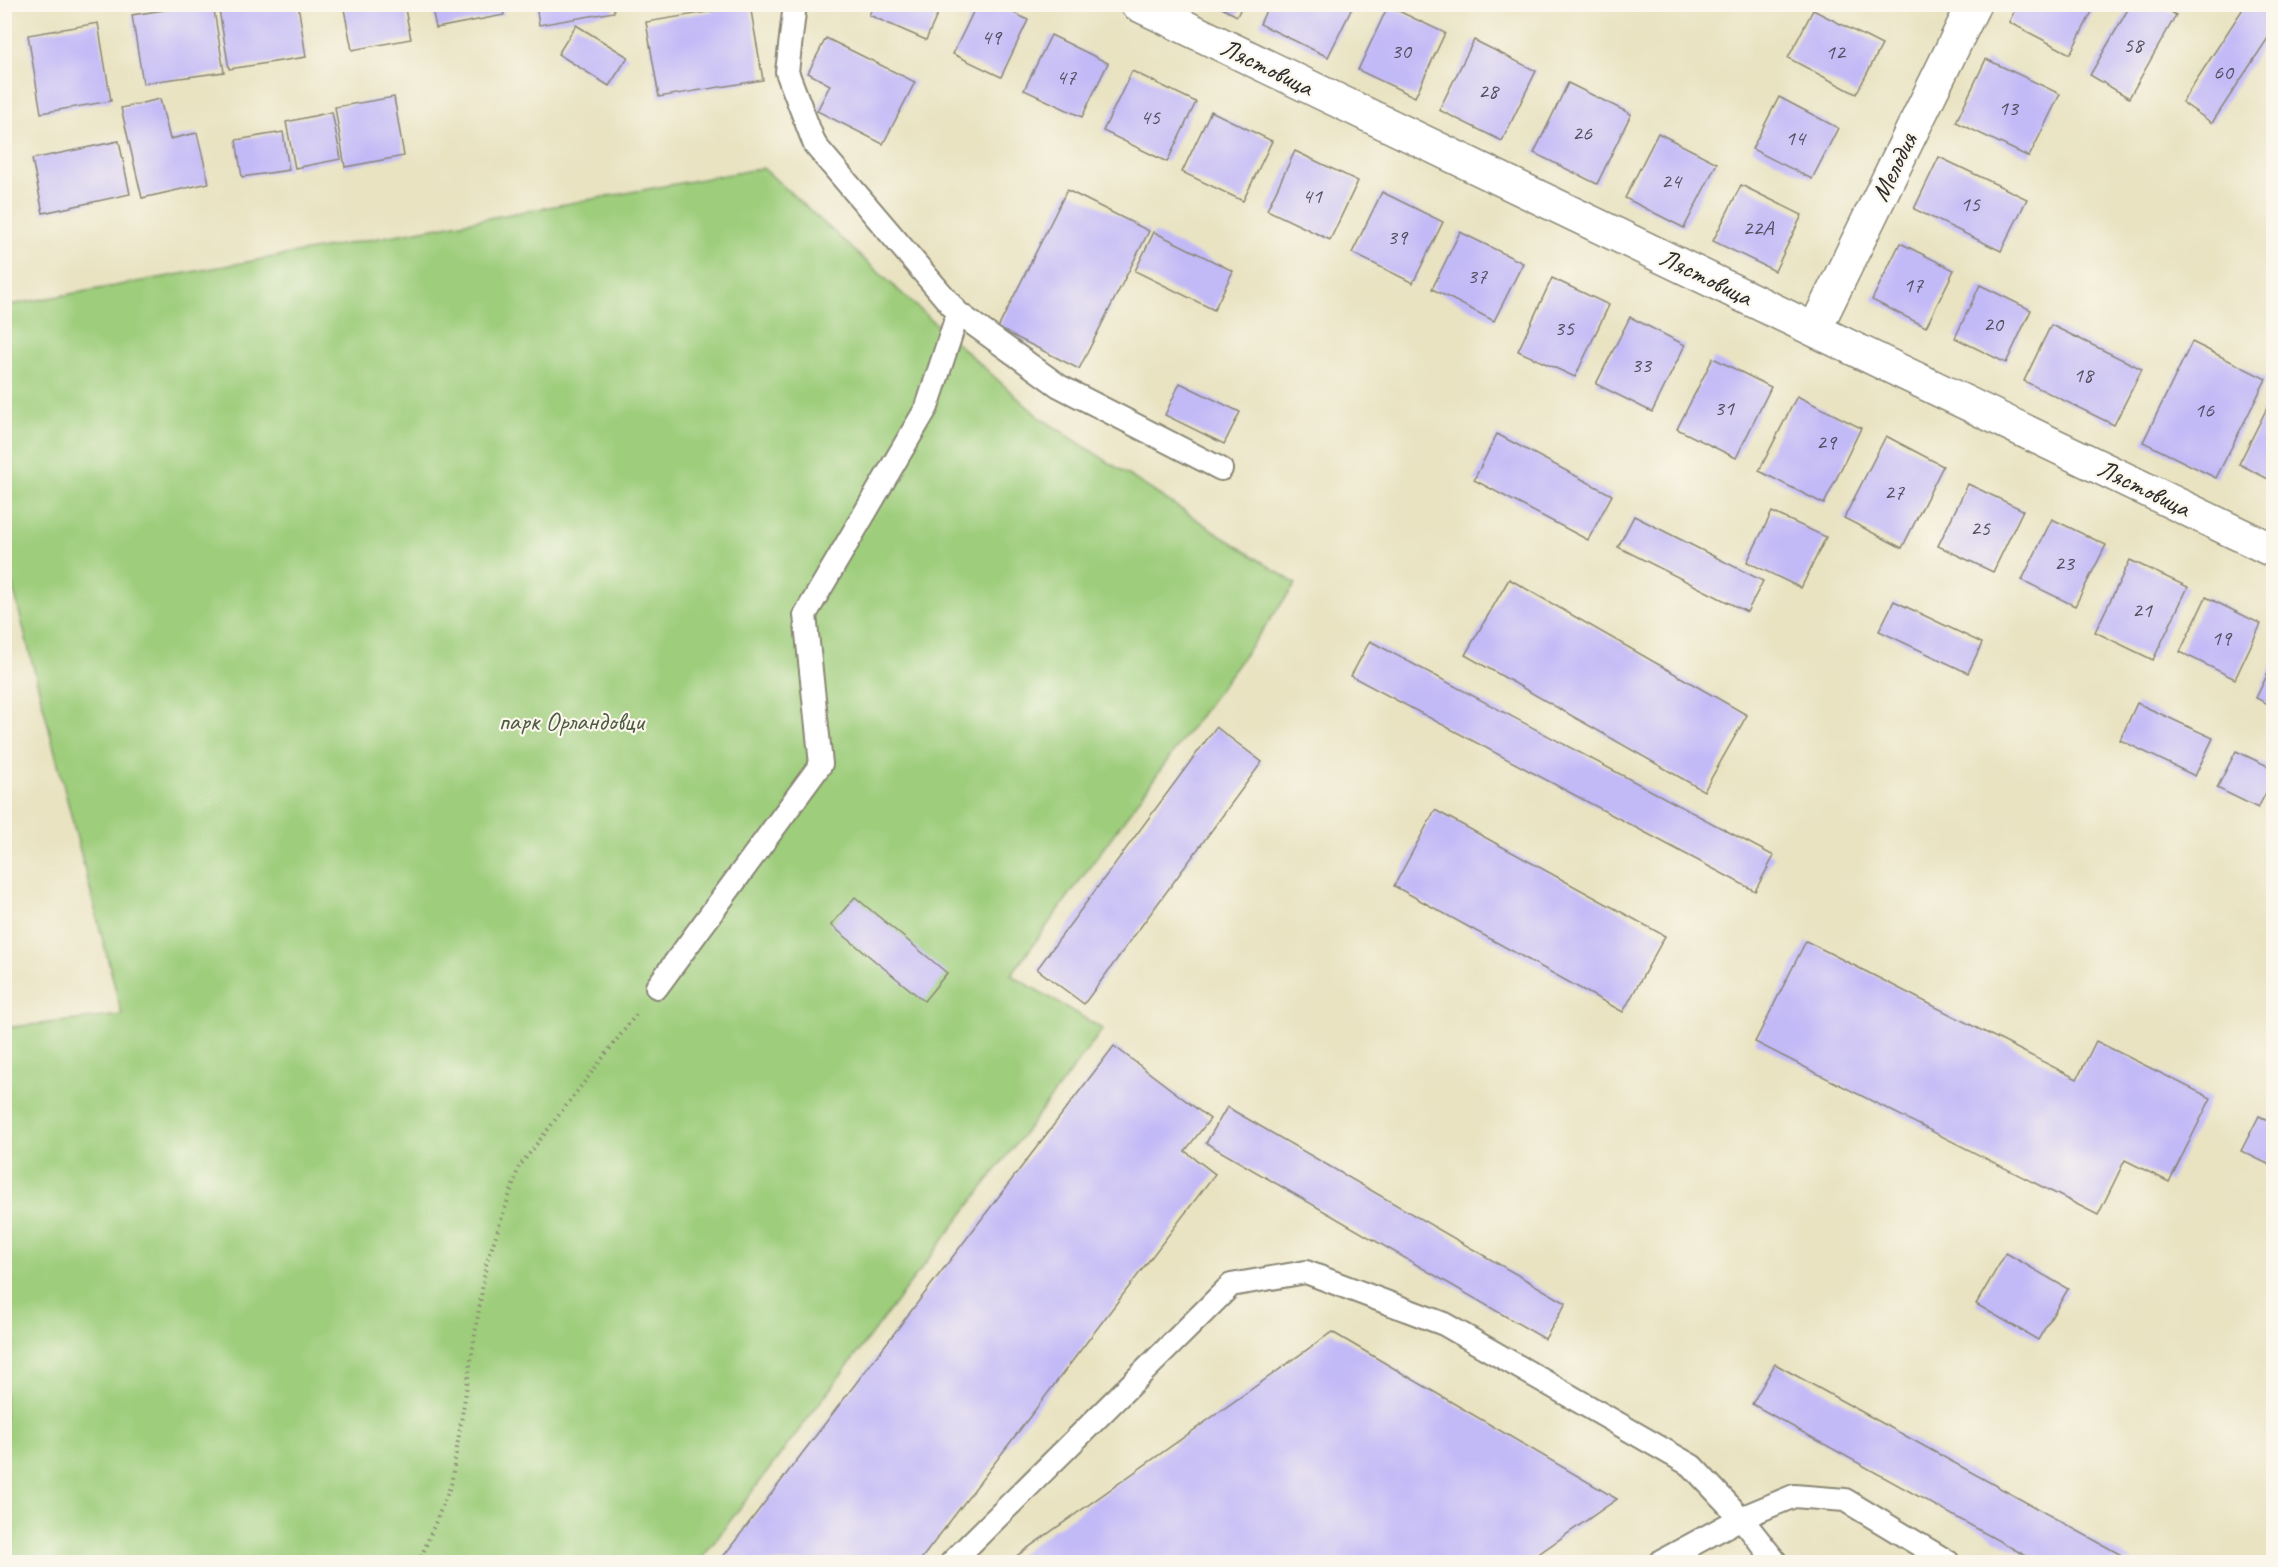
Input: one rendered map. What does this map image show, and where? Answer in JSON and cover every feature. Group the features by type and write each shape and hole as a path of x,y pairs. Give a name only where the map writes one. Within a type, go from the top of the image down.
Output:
{"street":[{"name":"Лястовица","path":"1137,4 2274,551"},
{"name":"Мелодия","path":"1815,329 1974,4"}],"lane":[{"path":"795,4 787,72 815,145 958,313 1059,386 1221,469"},
{"path":"657,987 821,764 805,615 927,407 958,313"},
{"path":"952,1563 1231,1285 1306,1272 1444,1324 1692,1466 1741,1518 1776,1563"},
{"path":"1660,1563 1741,1518 1794,1496 1845,1500 1948,1563"}],"path":[{"path":"420,1563 452,1485 486,1265 519,1167 657,987"}],"green space":[{"name":"парк Орландовци","path":"763,168 1039,417 1296,584 1011,975 1103,1029 699,1562 5,1562 4,1028 122,1015 5,556 5,306"}],"building":[{"path":"213,4 224,72 143,83 132,15"},
{"path":"218,4 298,4 306,57 229,69"},
{"path":"343,4 404,4 411,39 352,50"},
{"path":"431,4 502,4 504,15 436,28"},
{"path":"536,4 613,4 614,12 539,25"},
{"path":"874,4 942,4 926,40 869,15"},
{"path":"977,4 996,4 1028,20 1001,77 953,54"},
{"path":"1214,4 1243,4 1237,16"},
{"path":"1269,4 1354,4 1328,57 1260,24"},
{"path":"2018,4 2096,4 2070,54 2009,22"},
{"path":"2131,4 2158,4 2176,15 2129,98 2090,75"},
{"path":"2246,4 2274,4 2274,42 2268,38 2212,123 2182,102"},
{"path":"750,5 763,80 659,97 646,22"},
{"path":"1388,6 1445,33 1415,97 1358,70"},
{"path":"1813,10 1882,45 1856,94 1788,58"},
{"path":"98,23 111,101 41,113 28,35"},
{"path":"576,25 628,57 609,86 558,54"},
{"path":"1051,35 1108,63 1082,117 1024,90"},
{"path":"826,38 915,82 883,144 817,111 830,85 808,73"},
{"path":"1474,40 1536,71 1502,141 1439,110"},
{"path":"1986,59 2060,94 2029,157 1956,122"},
{"path":"1132,71 1196,102 1167,162 1103,131"},
{"path":"1568,83 1631,114 1597,184 1534,153"},
{"path":"394,97 404,156 345,167 335,107"},
{"path":"1779,97 1838,128 1812,179 1752,149"},
{"path":"160,99 170,139 197,133 209,183 142,198 121,108"},
{"path":"1211,111 1272,141 1243,201 1182,172"},
{"path":"332,112 341,159 295,168 286,122"},
{"path":"283,132 289,170 242,177 236,140"},
{"path":"1658,133 1717,163 1684,228 1625,198"},
{"path":"119,141 130,194 43,213 32,159"},
{"path":"1295,151 1358,181 1330,240 1267,210"},
{"path":"1939,157 2027,199 2001,251 1914,209"},
{"path":"1741,185 1802,215 1775,271 1713,241"},
{"path":"1067,190 1149,231 1079,369 998,328"},
{"path":"1382,192 1443,222 1413,283 1352,253"},
{"path":"1154,232 1233,271 1214,310 1135,271"},
{"path":"1460,232 1523,263 1494,321 1432,289"},
{"path":"1900,243 1954,270 1926,327 1872,300"},
{"path":"1552,278 1609,305 1575,377 1518,351"},
{"path":"1980,285 2031,310 2006,363 1955,338"},
{"path":"1630,317 1685,345 1652,412 1596,384"},
{"path":"2051,325 2142,369 2114,425 2024,381"},
{"path":"2192,342 2266,379 2216,478 2143,442"},
{"path":"1713,358 1771,387 1736,458 1677,429"},
{"path":"1180,383 1240,412 1224,444 1165,415"},
{"path":"1797,396 1861,428 1824,504 1759,471"},
{"path":"2269,404 2274,406 2274,482 2239,464"},
{"path":"1497,434 1612,495 1588,540 1474,480"},
{"path":"1886,436 1943,466 1902,548 1844,518"},
{"path":"1968,484 2023,510 1993,572 1938,546"},
{"path":"1772,512 1826,537 1801,588 1747,562"},
{"path":"1634,516 1763,581 1747,612 1618,547"},
{"path":"2052,519 2106,545 2075,606 2022,580"},
{"path":"2130,560 2188,587 2153,660 2095,632"},
{"path":"1509,579 1747,715 1704,791 1465,655"},
{"path":"2206,597 2261,624 2235,679 2180,652"},
{"path":"1894,601 1982,643 1968,673 1879,631"},
{"path":"1370,641 1774,856 1755,891 1351,676"},
{"path":"2274,661 2274,707 2256,698"},
{"path":"2137,703 2213,738 2195,776 2120,740"},
{"path":"1216,727 1262,762 1084,1004 1037,969"},
{"path":"2236,751 2274,769 2274,777 2258,808 2217,788"},
{"path":"1435,810 1665,936 1623,1012 1394,886"},
{"path":"855,897 947,973 924,1001 831,925"},
{"path":"1806,941 2077,1079 2096,1041 2211,1098 2169,1182 2125,1160 2098,1215 1755,1042"},
{"path":"1114,1046 1210,1119 1185,1151 1215,1174 919,1562 719,1562"},
{"path":"1227,1107 1566,1303 1545,1339 1206,1143"},
{"path":"2259,1116 2274,1123 2274,1167 2241,1151"},
{"path":"2006,1253 2068,1289 2038,1340 1976,1304"},
{"path":"1332,1332 1617,1499 1527,1562 1008,1562"},
{"path":"1775,1364 2134,1562 2037,1562 1752,1404"}]}
